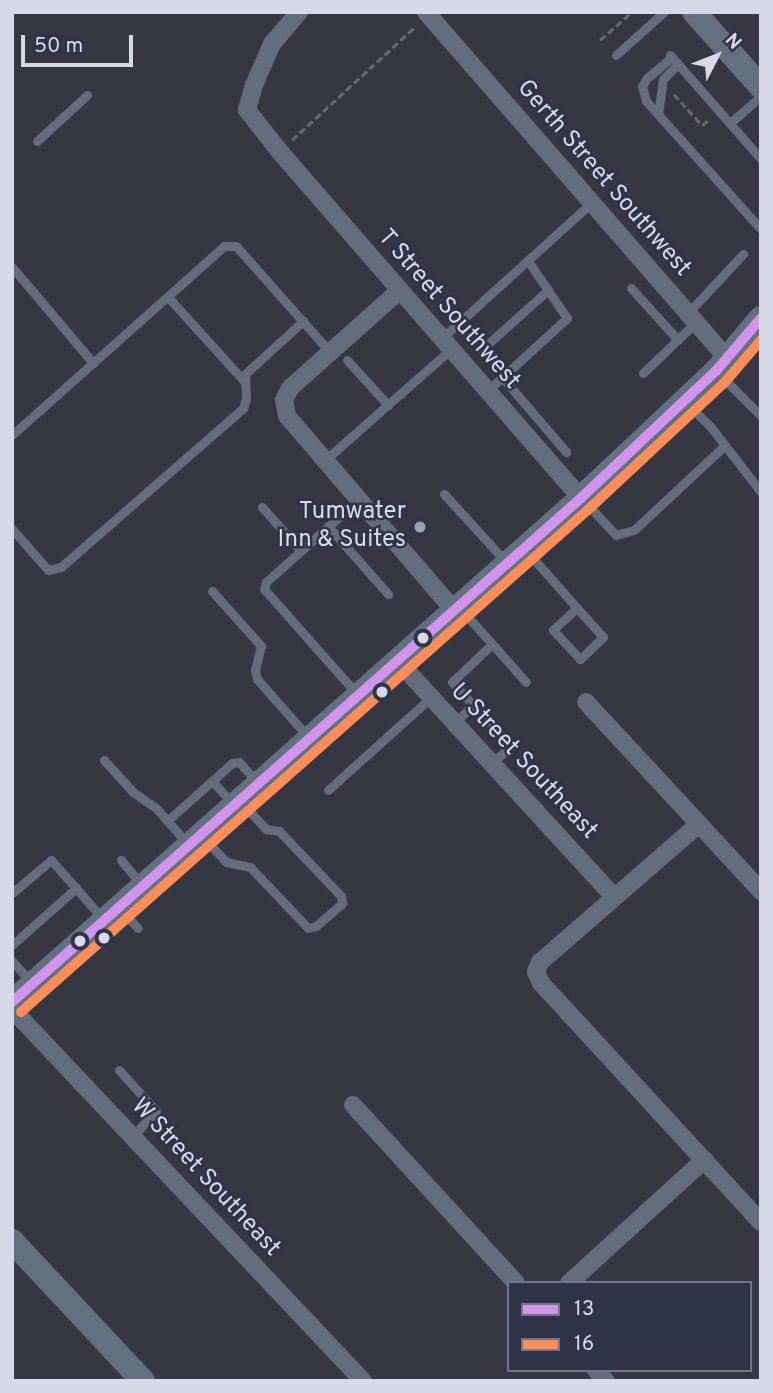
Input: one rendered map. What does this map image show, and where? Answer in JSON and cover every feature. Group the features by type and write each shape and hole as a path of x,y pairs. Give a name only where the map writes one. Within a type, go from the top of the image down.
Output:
{"main road":[{"path":"705,17 761,87"},
{"path":"12,1002 581,498 721,364 761,318"},
{"path":"16,1252 143,1381"}],"street":[{"name":"T Street Southwest","path":"299,12 272,44 247,103 247,110 279,152 445,345 581,498"},
{"name":"Gerth Street Southwest","path":"427,14 692,318 721,364"},
{"path":"399,291 329,351 290,388 284,400 288,418 402,551 456,608"},
{"name":"U Street Southeast","path":"397,660 613,896"},
{"path":"586,702 761,891"},
{"path":"699,824 540,962 536,972 541,983 761,1222"},
{"name":"W Street Southeast","path":"12,1009 363,1381"},
{"path":"353,1105 514,1281"},
{"path":"571,1281 704,1160"}],"lane":[{"path":"616,55 664,12"},
{"path":"673,58 647,78 642,86 646,101 760,229"},
{"path":"658,114 663,79 673,58"},
{"path":"673,58 761,159"},
{"path":"37,141 87,95"},
{"path":"730,123 761,96"},
{"path":"324,461 388,405 527,261 591,203"},
{"path":"12,435 224,246 236,246 329,351"},
{"path":"643,373 678,340 743,254"},
{"path":"486,391 567,318 527,261"},
{"path":"12,267 93,363"},
{"path":"632,288 678,340"},
{"path":"481,350 548,290"},
{"path":"12,529 48,570 61,567 243,408 246,399 243,381 168,297"},
{"path":"243,381 257,362 303,321"},
{"path":"348,360 388,405"},
{"path":"721,364 761,416"},
{"path":"502,377 566,452"},
{"path":"684,401 761,492"},
{"path":"581,498 616,535 634,530 724,446"},
{"path":"444,494 577,608 603,638 580,659 553,630 577,608"},
{"path":"358,500 266,582 264,589 358,696"},
{"path":"262,508 300,550"},
{"path":"328,526 388,594"},
{"path":"212,591 261,646 255,670 257,679 309,739"},
{"path":"456,608 526,682"},
{"path":"491,764 511,746 453,682 492,644"},
{"path":"328,790 430,698"},
{"path":"454,723 473,705"},
{"path":"103,760 133,792 151,803 167,821 226,862 250,867 308,928 316,926 342,903 341,896 279,831 266,829 212,781"},
{"path":"167,821 235,762 259,784"},
{"path":"12,893 51,860 76,888 112,914 138,928"},
{"path":"121,860 144,886"},
{"path":"12,945 76,888"},
{"path":"12,961 33,984"},
{"path":"119,1070 156,1111 132,1137"}],"path":[{"path":"600,40 632,12"},
{"path":"279,152 427,14"},
{"path":"670,89 702,125 710,119"}],"transit line":[{"name":"13","path":"12,1002 581,498 716,371 761,318"},
{"name":"16","path":"21,1012 590,508 726,381 761,340"}],"place":[{"name":"Tumwater Inn & Suites","path":"420,527"}]}
